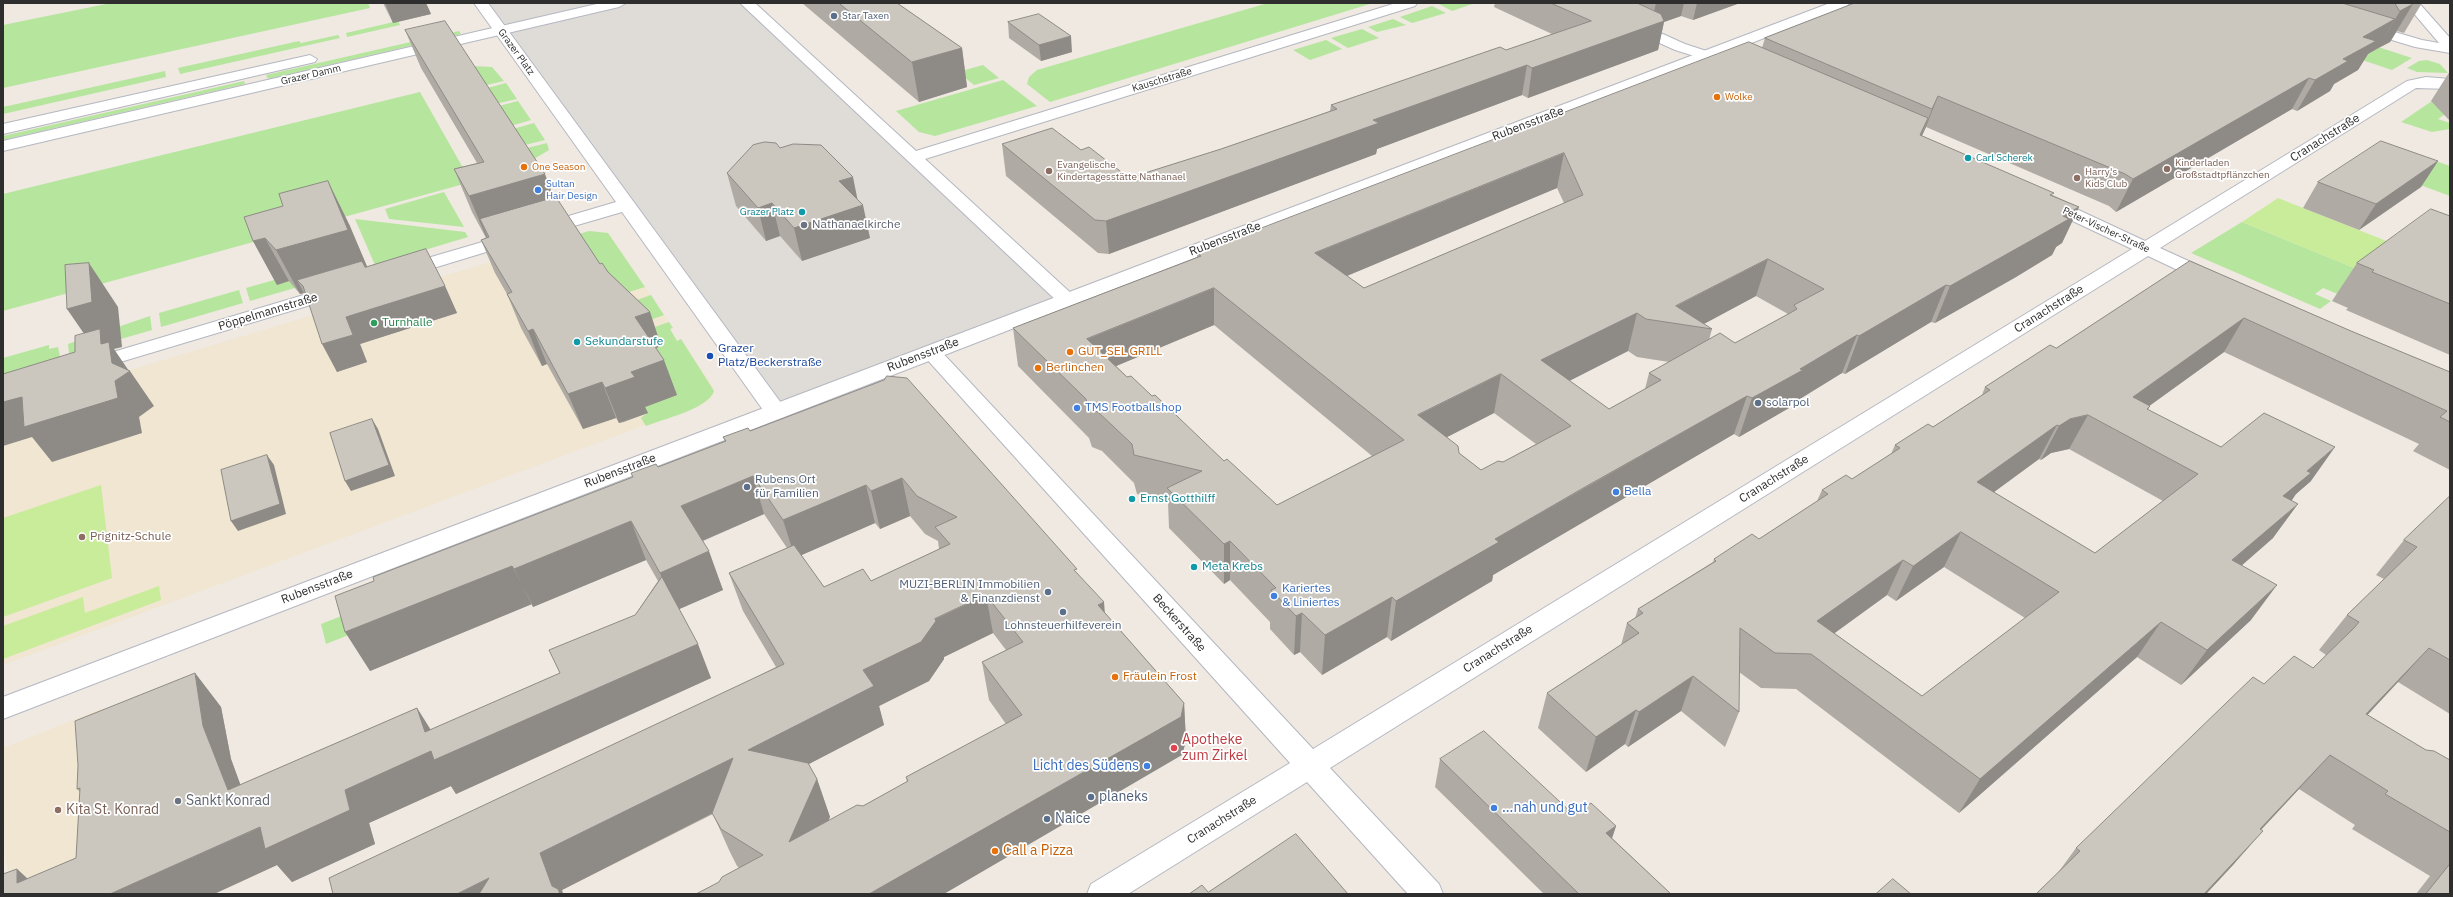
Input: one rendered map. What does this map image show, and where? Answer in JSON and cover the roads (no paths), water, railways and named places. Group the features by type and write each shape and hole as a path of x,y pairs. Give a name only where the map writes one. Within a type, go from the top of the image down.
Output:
{"street":[{"name":"Grazer Platz","path":"481,3 499,21 626,205 776,412"},
{"name":"Grazer Damm","path":"3,146 499,21 619,3"},
{"path":"747,3 1067,300"},
{"name":"Kauschstraße","path":"914,158 1410,3"},
{"path":"1583,3 1680,47 1741,68"},
{"name":"Rubensstraße","path":"3,708 1842,3"},
{"path":"2412,3 2450,48"},
{"name":"Grazer Damm","path":"478,21 499,21"},
{"path":"2353,24 2420,44 2450,48"},
{"name":"Grazer Damm","path":"3,129 325,56"},
{"name":"Cranachstraße","path":"1102,894 2412,84 2426,82 2450,84"},
{"name":"Peter-Vischer-Straße","path":"2032,196 2226,286"},
{"path":"385,277 626,205"},
{"name":"Pöppelmannstraße","path":"72,370 354,286"},
{"name":"Beckerstraße","path":"931,352 1428,894"}],"place":[{"name":"Star Taxen","path":"834,16"},
{"name":"Wolke","path":"1717,97"},
{"name":"Carl Scherek","path":"1968,158"},
{"name":"One Season","path":"524,167"},
{"name":"Kinderladen Großstadtpflänzchen","path":"2167,169"},
{"name":"Evangelische Kindertagesstätte Nathanael","path":"1049,171"},
{"name":"Harry's Kids Club","path":"2077,178"},
{"name":"Sultan Hair Design","path":"538,190"},
{"name":"Grazer Platz","path":"802,212"},
{"name":"Nathanaelkirche","path":"804,225"},
{"name":"Turnhalle","path":"374,323"},
{"name":"Sekundarstufe","path":"577,342"},
{"name":"GUT_SEL GRILL","path":"1070,352"},
{"name":"Grazer Platz/Beckerstraße","path":"710,356"},
{"name":"Berlinchen","path":"1038,368"},
{"name":"solarpol","path":"1758,403"},
{"name":"TMS Footballshop","path":"1077,408"},
{"name":"Rubens Ort für Familien","path":"747,487"},
{"name":"Bella","path":"1616,492"},
{"name":"Ernst Gotthilff","path":"1132,499"},
{"name":"Prignitz-Schule","path":"82,537"},
{"name":"Meta Krebs","path":"1194,567"},
{"name":"MUZI-BERLIN Immobilien & Finanzdienst","path":"1048,592"},
{"name":"Kariertes & Liniertes","path":"1274,596"},
{"name":"Lohnsteuerhilfeverein","path":"1063,612"},
{"name":"Fräulein Frost","path":"1115,677"},
{"name":"Apotheke zum Zirkel","path":"1174,748"},
{"name":"Licht des Südens","path":"1147,766"},
{"name":"planeks","path":"1091,797"},
{"name":"Sankt Konrad","path":"178,801"},
{"name":"...nah und gut","path":"1494,808"},
{"name":"Kita St. Konrad","path":"58,810"},
{"name":"Naice","path":"1047,819"},
{"name":"Call a Pizza","path":"995,851"}]}
